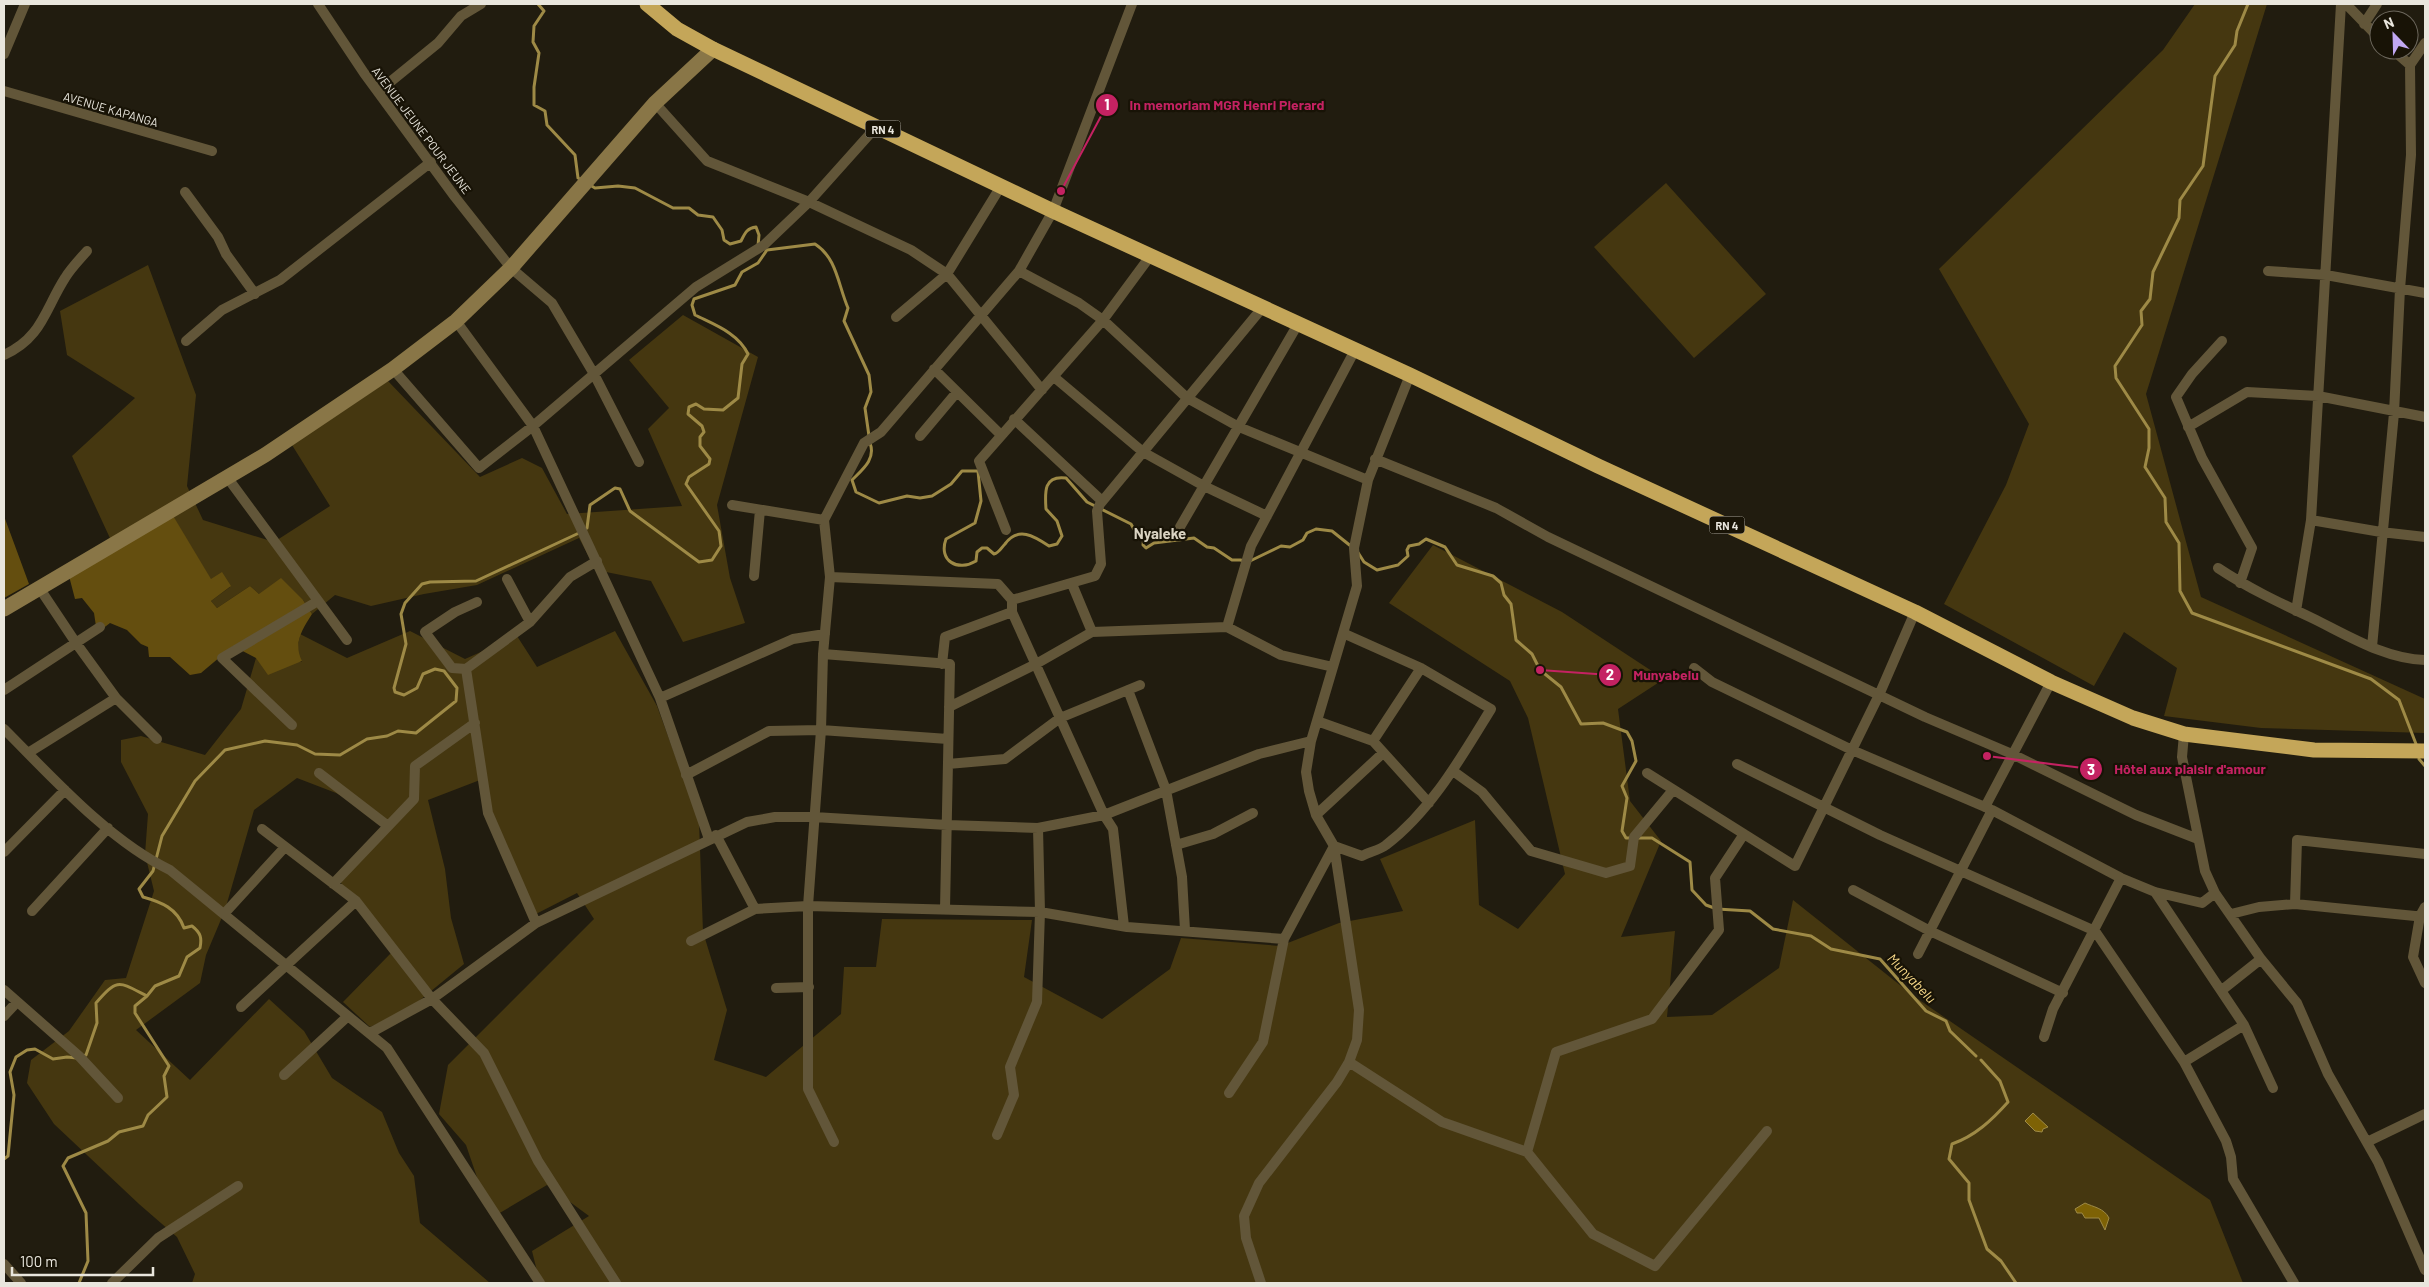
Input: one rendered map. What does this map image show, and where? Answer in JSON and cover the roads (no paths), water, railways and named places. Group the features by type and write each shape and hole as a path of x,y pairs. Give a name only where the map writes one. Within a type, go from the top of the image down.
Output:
{"highway":[{"name":"RN 4","path":"647,4 677,29 713,49 1053,211 1410,375 1598,466 1915,612 2051,682 2133,718 2184,734 2314,750 2425,751"}],"street":[{"path":"4,54 8,33 25,4"},
{"name":"AVENUE JEUNE POUR JEUNE","path":"318,4 346,49 379,91 455,197 511,268 552,303 594,374 639,462"},
{"path":"379,91 438,42 461,16 480,4"},
{"path":"834,1142 808,1089 808,906 821,730 824,634 830,577 824,520 864,442 882,432 1019,270 1053,211 1132,4"},
{"path":"2296,610 2311,520 2341,4"},
{"path":"2346,4 2369,29"},
{"path":"2364,24 2376,4"},
{"path":"2372,647 2381,532 2394,413 2400,289 2411,155 2410,65 2425,43"},
{"path":"4,609 265,455 393,369 456,320 511,268 655,103 713,49"},
{"path":"2404,60 2410,65"},
{"name":"AVENUE KAPANGA","path":"4,91 212,151"},
{"path":"655,103 708,161 810,202 911,250 946,274 1042,390"},
{"path":"393,369 479,468 534,426 696,287 761,248 810,202 877,126"},
{"path":"186,341 222,310 255,294 287,275 431,162"},
{"path":"896,317 946,274 1001,186"},
{"path":"185,192 218,237 226,254 255,294"},
{"path":"4,355 18,349 44,321 65,277 87,251"},
{"path":"1006,530 978,461 1103,320 1151,255"},
{"path":"1019,270 1079,303 1103,320 1187,398 1239,427 1368,480"},
{"path":"2268,270 2326,275 2425,293"},
{"path":"1012,600 1095,576 1101,564 1100,505 1263,307"},
{"path":"456,320 534,426 660,698 686,775 712,837 755,909"},
{"path":"1180,527 1298,324"},
{"path":"2222,341 2192,374 2176,397 2202,458 2252,548 2240,583"},
{"path":"1227,627 1251,546 1355,350"},
{"path":"934,370 1001,435"},
{"path":"1261,1283 1246,1238 1244,1216 1259,1183 1337,1082 1349,1062 1357,1040 1360,1010 1334,846 1316,815 1306,772 1311,741 1345,634 1357,586 1354,548 1368,480 1410,375"},
{"path":"1054,377 1143,452 1204,486 1268,516"},
{"path":"920,436 957,392"},
{"path":"2188,427 2247,392 2318,396 2394,413 2425,417"},
{"path":"1014,419 1100,505"},
{"path":"1375,459 1496,508 1548,537 1925,717 2012,754 2136,815 2198,839"},
{"path":"227,477 347,640"},
{"path":"732,505 824,520"},
{"path":"754,576 760,510"},
{"path":"2311,520 2381,532 2425,537"},
{"path":"477,602 455,612 425,632 452,668 466,669 530,622 570,577 596,561"},
{"path":"2218,568 2240,583 2372,647 2408,660 2425,660"},
{"path":"830,577 998,584 1012,600 1012,612 1104,815 1113,829 1124,926"},
{"path":"507,579 530,622"},
{"path":"1072,584 1092,632"},
{"path":"40,589 116,698 157,739"},
{"path":"292,725 222,658 318,601"},
{"path":"942,664 945,638 1012,612"},
{"path":"1647,773 1795,866 1879,695 1915,612"},
{"path":"4,690 100,627"},
{"path":"949,707 1036,664 1092,632 1227,627 1281,655 1333,667"},
{"path":"660,698 792,639 824,634"},
{"path":"1334,846 1362,856 1385,846 1429,803 1453,771 1491,709 1421,668 1345,634"},
{"path":"823,654 950,664 945,909"},
{"path":"1373,741 1421,668"},
{"path":"1694,668 1712,682 1852,750 1988,809 2121,878 2155,892 2202,903 2215,893"},
{"path":"466,669 488,813 536,923"},
{"path":"1918,954 1960,873 2012,754 2051,682"},
{"path":"948,764 1005,759 1060,718 1140,685"},
{"path":"1128,690 1166,790 1182,877 1185,930"},
{"path":"28,753 116,698"},
{"path":"1317,721 1373,741 1429,803"},
{"path":"333,884 414,799 415,766 474,723"},
{"path":"4,729 65,790 108,828 155,863 170,870 387,1048 540,1283"},
{"path":"686,775 768,731 821,730 948,739"},
{"path":"2184,734 2182,757 2205,871 2215,893 2261,959 2297,1003 2328,1074 2378,1162 2425,1270"},
{"path":"370,1033 432,999 536,923 649,870 712,837 747,822 775,817 814,817 1038,828 1104,815 1259,754 1311,741"},
{"path":"1316,815 1384,753"},
{"path":"1737,764 1823,809 1960,873 2094,931 2184,1062 2226,1141 2231,1157 2233,1179 2294,1283"},
{"path":"1453,771 1482,792 1531,851 1606,873 1630,866 1634,839 1673,790"},
{"path":"319,773 388,826"},
{"path":"4,852 65,790"},
{"path":"1176,845 1213,834 1253,813"},
{"path":"32,911 108,828"},
{"path":"997,1135 1014,1095 1010,1067 1037,1002 1040,912 1038,828"},
{"path":"262,829 356,902 432,999 484,1053 538,1161 616,1283"},
{"path":"1527,1152 1556,1052 1652,1018 1719,930 1715,878 1744,834"},
{"path":"2295,904 2297,840 2425,854"},
{"path":"1230,1093 1262,1042 1284,939 1334,846"},
{"path":"224,914 285,847"},
{"path":"2044,1037 2053,1009 2063,993 2121,878"},
{"path":"1853,890 1930,931 2063,993"},
{"path":"2155,892 2244,1025 2273,1088"},
{"path":"241,1007 356,902"},
{"path":"2231,914 2259,907 2295,904 2423,913 2413,957 2425,983"},
{"path":"691,941 755,909 808,906 1040,912 1124,926 1284,939"},
{"path":"2222,990 2261,959"},
{"path":"776,988 809,987"},
{"path":"4,990 80,1058 118,1098"},
{"path":"4,1016 18,1002"},
{"path":"284,1076 348,1016"},
{"path":"2184,1062 2244,1025"},
{"path":"1349,1062 1442,1122 1527,1152 1593,1234 1654,1266 1767,1131"},
{"path":"2367,1142 2425,1114"},
{"path":"112,1283 158,1238 238,1186"},
{"path":"4,1264 21,1283"}],"waterway":[{"name":"Munyabelu","path":"538,4 544,11 534,26 533,42 539,53 534,87 534,105 545,111 547,125 575,155 578,178 582,180"},
{"path":"2248,4 2237,31 2235,45 2215,76 2203,166 2180,200 2179,218 2153,272 2150,299 2141,311 2142,325 2115,366 2116,378 2149,429 2149,448 2145,467 2165,498 2166,522 2179,543 2180,591 2192,613 2371,679 2399,700 2416,744"},
{"name":"Munyabelu","path":"590,185 595,188 618,186 635,188 673,208 689,208 698,215 713,217 722,230 724,240 730,244 741,241 748,230 756,227 759,235 758,246"},
{"name":"Munyabelu","path":"763,248 767,250 815,244 832,264 848,308 844,321 869,375 871,392 865,408 869,436"},
{"path":"83,1056 86,1055 97,1023 96,1003 109,989 119,984 130,987 147,996 155,986 179,976 187,957 200,948 200,936 192,926 184,928 173,911 156,901 143,897 139,889 153,871 162,836 195,781 225,750 265,741 297,745 315,754 340,755 367,739 387,736 398,731 416,733 456,701 457,688 444,671 435,669 423,674 417,688 404,695 395,692 394,688 406,644 401,614 405,603 422,584 430,582 476,581 579,533 587,528 590,505 615,488 620,489 630,511 699,562 712,560 721,546 719,531 686,484 689,477 709,464 710,459 700,446 700,437 704,432 702,426 688,414 689,407 696,404 704,409 723,410 738,398 742,364 748,354 732,335 695,315 692,305 694,299 735,285 742,272 758,263 767,250"},
{"name":"Munyabelu","path":"870,443 870,459 852,480 856,492 879,503 907,496 920,498 932,496 951,484 962,471 978,471 981,501 975,523 946,539 944,547 947,559 956,565 969,564 976,561 977,552 982,548 987,548 994,554 996,553 1015,535 1026,534 1049,546 1057,544 1062,536 1057,521 1046,509 1045,497 1049,482 1058,478 1066,478 1087,502 1131,524 1136,533 1144,536 1143,545 1146,548 1154,543 1194,538 1232,560 1241,560 1245,563"},
{"name":"Munyabelu","path":"1250,561 1281,546 1290,547 1303,540 1307,533 1316,529 1332,531 1352,547"},
{"name":"Munyabelu","path":"1357,551 1364,562 1377,570 1398,565 1408,556 1407,550 1409,546 1419,544 1426,539 1445,547 1457,565 1493,576 1501,583 1504,595 1511,604 1516,640 1532,654 1540,670 1561,687 1581,724 1603,723 1627,732 1632,741 1636,761 1622,786 1627,798 1622,831 1626,838 1631,838"},
{"path":"2419,759 2425,766"},
{"name":"Munyabelu","path":"1638,838 1652,838 1690,862 1692,890 1706,905 1717,909 1750,911 1773,929 1811,936 1831,949 1880,959 1926,1011 1946,1021 1950,1031 1976,1056"},
{"path":"79,1283 88,1261 86,1213 63,1166 68,1158 108,1141 119,1132 143,1126 148,1115 167,1097 164,1076 169,1066 135,1013 135,1006 147,996"},
{"path":"4,1159 8,1156 14,1095 10,1072 16,1057 27,1050 35,1049 53,1059 77,1058"},
{"name":"Munyabelu","path":"1981,1060 2000,1081 2008,1102 1983,1127 1968,1137 1952,1144 1949,1159 1969,1183 1969,1200 1987,1249 2001,1261 2016,1283"}],"place":[{"name":"In memoriam MGR Henri Pierard","path":"1061,191"},
{"name":"Munyabelu","path":"1540,670"},
{"name":"Hôtel aux plaisir d'amour","path":"1987,756"}],"district":[{"name":"Nyaleke","path":"1160,533"}]}
